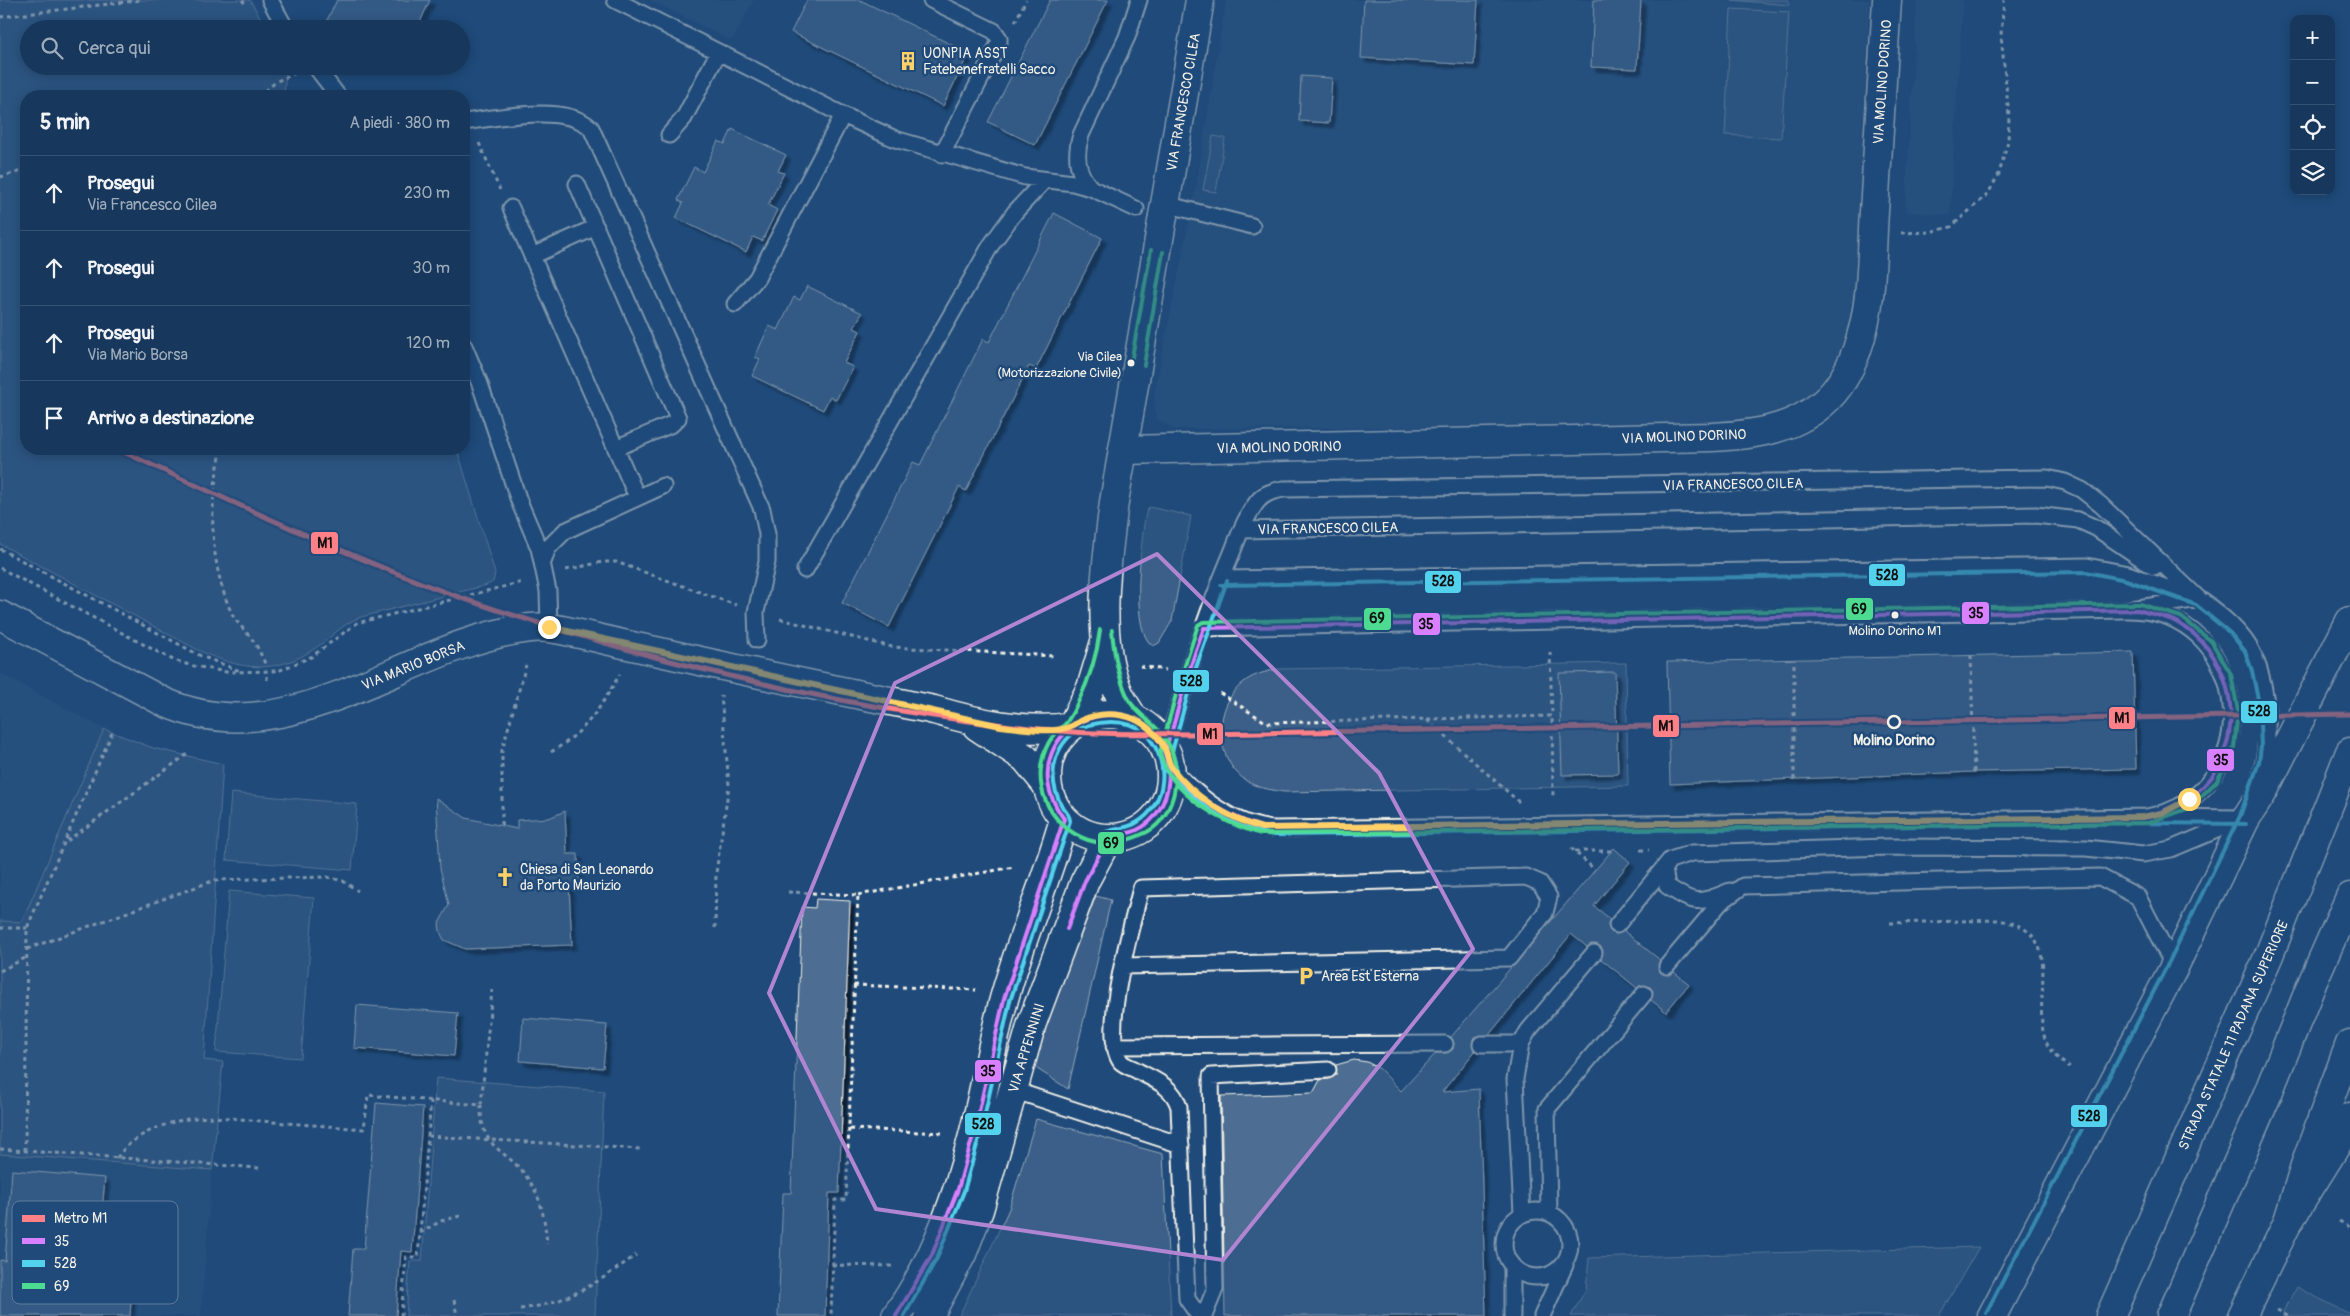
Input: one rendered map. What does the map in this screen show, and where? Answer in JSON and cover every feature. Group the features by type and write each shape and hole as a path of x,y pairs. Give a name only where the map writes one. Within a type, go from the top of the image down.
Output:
{"main road":[{"name":"VIA FRANCESCO CILEA","path":"1134,719 1118,690 1107,654 1108,546 1122,450 1200,0"},
{"name":"VIA MOLINO DORINO","path":"1122,450 1712,437 1763,432 1786,425 1822,404 1839,385 1852,364 1868,310 1887,0"},
{"name":"VIA MARIO BORSA","path":"0,615 172,705 195,713 229,718 278,714 301,708 325,700 445,650 514,630 549,627 718,665 934,710 962,719 1020,728 1071,726"},
{"path":"1992,1316 2174,967 2246,818 2263,792 2350,622"},
{"name":"VIA FRANCESCO CILEA","path":"1071,726 1091,688 1106,638"},
{"path":"1108,714 1134,719 1152,731 1168,759 1171,782 1165,802 1155,817 1131,834 1108,838 1086,834 1064,819 1051,798 1047,786 1049,758 1056,743 1071,726 1090,716 1108,714"},
{"name":"VIA MARIO BORSA","path":"962,719 1012,748 1036,770 1047,786"},
{"name":"STRADA STATALE 11 PADANA SUPERIORE","path":"2110,1316 2270,955 2326,818 2350,752"},
{"path":"896,1316 926,1267 944,1228 972,1143 1004,999 1018,954 1050,868 1064,819"},
{"name":"VIA APPENNINI","path":"929,1316 962,1254 976,1219 1032,1023 1085,881 1108,838"},
{"path":"2171,1316 2268,1093 2313,981 2350,897"},
{"path":"2242,1316 2287,1224 2306,1162 2350,1044"},
{"path":"2287,1224 2344,1147 2350,1117"}],"lane":[{"path":"270,0 281,20"},
{"path":"615,0 843,116 895,139 1008,173 1044,181 1073,182 1091,188 1136,209"},
{"path":"931,0 994,31 999,38 999,43 942,154"},
{"path":"1091,188 1085,182 1077,163 1080,135 1127,38 1139,0"},
{"path":"670,135 684,118 718,52"},
{"path":"322,75 333,90"},
{"path":"470,122 545,114 584,121 594,133 762,509 767,534 767,562 756,612 757,640"},
{"path":"735,304 757,278 843,116"},
{"path":"805,570 991,245 1015,212 1044,181"},
{"path":"578,184 678,418 672,424 616,448"},
{"path":"1165,204 1252,226"},
{"path":"511,208 638,497"},
{"path":"532,256 596,227"},
{"path":"470,360 480,384 519,501 539,548 548,590 549,627"},
{"name":"VIA FRANCESCO CILEA","path":"1168,759 1186,677 1221,579 1242,530 1257,502 1272,491 1284,489 2047,478 2065,482 2082,490 2101,505 2199,599 2234,629 2250,648 2263,689 2267,719 2267,746 2265,763 2246,818"},
{"path":"543,562 548,548 565,531 663,486"},
{"name":"VIA FRANCESCO CILEA","path":"1242,530 2026,516 2058,517 2078,520 2110,536 2199,599"},
{"name":"VIA FRANCESCO CILEA","path":"1221,579 2088,566 2128,574 2199,599"},
{"path":"2124,610 2199,599"},
{"path":"1204,628 2145,611 2165,616 2187,628 2204,642 2215,655 2226,677 2233,708 2231,731 2226,750 2219,765 2206,784 2180,804 2163,813 2142,817"},
{"path":"1168,759 1190,787 1226,814 1250,825 1275,829 2142,817 2246,818"},
{"path":"1617,925 1670,860 1692,853 1888,847 2086,848 2143,854 2171,849 2246,818"},
{"path":"1664,868 1667,886 1687,900 1706,900 1743,886 2100,877 2138,897 2174,967"},
{"path":"1122,966 1509,958 1545,913 1549,897 1540,882 1526,877 1141,888 1122,966 1113,1023 1114,1046 1122,1063 1171,1089 1179,1106 1187,1299 1199,1316"},
{"path":"1667,966 1721,902 1743,886"},
{"path":"1522,1214 1515,1079 1521,1044 1528,1031 1594,953"},
{"path":"1549,1212 1547,1110 1644,994"},
{"path":"1114,1046 1445,1044"},
{"path":"1481,1044 1521,1044"},
{"path":"1204,1316 1215,1289 1211,1076 1328,1070"},
{"path":"1013,1090 1180,1144"},
{"path":"1542,1316 1567,1260 1571,1246 1569,1234 1563,1223 1549,1212 1535,1210 1522,1214 1513,1220 1504,1238 1506,1258 1512,1267 1522,1275 1536,1278 1549,1276 1560,1270 1567,1260"},
{"path":"1512,1267 1512,1316"}],"path":[{"path":"0,17 142,0"},
{"path":"1873,232 1929,232 1951,227 1988,194 1999,174 2008,141 2009,116 2001,35 2004,0"},
{"path":"266,90 277,81 292,75"},
{"path":"470,128 503,198 511,208"},
{"path":"0,177 20,172"},
{"path":"221,455 212,516 217,566 231,612 238,624 256,644 266,666"},
{"path":"0,549 201,656 224,666 248,672"},
{"path":"560,572 602,562 616,562 743,608"},
{"path":"0,568 172,658 207,670 248,672 278,671 299,663 352,626 363,621 526,581"},
{"path":"778,619 892,647 1055,656"},
{"path":"1550,652 1553,798"},
{"path":"1971,656 1974,772"},
{"path":"1794,660 1794,780"},
{"path":"502,825 502,750 526,665"},
{"path":"1136,666 1172,671"},
{"path":"551,752 571,741 586,727 621,673"},
{"path":"1220,693 1267,723 1552,716"},
{"path":"715,928 716,873 729,785 721,694"},
{"path":"1426,720 1521,804"},
{"path":"25,1151 27,928 67,841 112,733"},
{"path":"67,841 189,753"},
{"path":"1595,870 1574,851 1612,851"},
{"path":"788,892 858,895 1014,867"},
{"path":"27,949 215,880 327,877 343,881 358,891"},
{"path":"831,1316 835,1200 846,1200 858,895"},
{"path":"1890,922 1997,920 2010,922 2023,928 2033,936 2042,957 2043,1020 2046,1040 2051,1052 2070,1067"},
{"path":"0,928 27,928"},
{"path":"0,971 27,957"},
{"path":"854,985 978,990"},
{"path":"492,990 480,1121 488,1140 528,1178 542,1208 547,1244"},
{"path":"116,1158 122,1149 136,1139 162,1126 188,1119 217,1117 364,1129 368,1095 481,1105"},
{"path":"401,1316 406,1257 418,1257 430,1100"},
{"path":"850,1129 947,1134"},
{"path":"428,1136 641,1149"},
{"path":"0,1149 259,1168"},
{"path":"420,1233 442,1221 460,1216"},
{"path":"2339,1221 2350,1227"},
{"path":"520,1309 541,1306 585,1290 636,1255"},
{"path":"832,1265 901,1266"},
{"path":"454,1300 457,1316"}],"highlighted area":[{"path":"1157,554 1379,773 1473,949 1223,1260 876,1209 769,993 895,683"}],"shaded area":[{"path":"0,0 250,0 262,20 20,20 20,75 286,75 284,90 20,90 20,455 459,455 495,573 493,582 361,617 338,630 302,656 287,663 258,667 229,662 198,650 0,544"},
{"path":"649,0 754,0 732,41"},
{"path":"1226,0 1870,0 1854,297 1846,352 1823,388 1789,413 1756,421 1712,425 1174,429 1156,418 1154,394 1195,192"},
{"path":"1732,0 1789,0 1789,5"},
{"path":"1917,0 1963,0 1950,215 1905,212"},
{"path":"1731,9 1789,12 1781,138 1725,135"},
{"path":"1213,136 1225,138 1216,192 1203,190"},
{"path":"1149,507 1191,516 1172,621 1159,643 1153,646 1146,638 1141,625 1139,608 1139,570 1144,524"},
{"path":"1626,663 1628,786 1284,792 1254,785 1240,776 1230,764 1224,749 1221,733 1223,717 1228,702 1237,688 1260,673 1279,669"},
{"path":"0,673 104,729 22,922 0,921"},
{"path":"104,729 153,748 223,764 204,1060 223,1062 212,1170 0,1154 0,921 22,922"},
{"path":"231,793 357,804 352,870 226,860"},
{"path":"229,891 314,898 301,1058 216,1052"},
{"path":"1096,896 1111,900 1068,1089 1031,1065"},
{"path":"436,1078 604,1091 595,1316 406,1316 410,1261 422,1261"},
{"path":"1036,1119 1163,1154 1171,1316 959,1316 1009,1209"},
{"path":"0,1154 212,1170 201,1316 0,1316"},
{"path":"1979,1247 1939,1316 1571,1316 1586,1289 1589,1258"},
{"path":"2296,1287 2350,1314 2350,1316 2282,1316"}],"building":[{"path":"337,0 430,0 421,20 327,20"},
{"name":"UONPIA ASST Fatebenefratelli Sacco","path":"807,0 860,0 969,53 943,106 791,32"},
{"path":"1050,0 1108,0 1035,145 988,122"},
{"path":"1364,0 1478,0 1474,65 1361,58"},
{"path":"1594,0 1641,0 1637,69 1591,67"},
{"path":"1301,76 1332,78 1329,123 1299,121"},
{"path":"732,129 786,155 778,171 784,173 768,205 777,210 762,241 753,237 746,252 676,218 683,203 678,200 694,167 703,172 718,141 725,144"},
{"path":"1054,213 1102,238 1036,369 1029,366 966,491 959,487 889,627 842,603 913,462 920,465 983,339 989,342"},
{"path":"807,286 862,313 854,328 860,331 844,363 853,367 836,400 830,396 823,410 752,376 760,359 755,357 769,326 778,330 794,297 800,300"},
{"path":"2133,652 2136,769 1974,772 1670,784 1667,662"},
{"path":"1615,672 1618,774 1562,775 1559,673"},
{"name":"Chiesa di San Leonardo da Porto Maurizio","path":"436,798 466,818 517,829 517,820 549,818 565,811 567,854 578,854 579,886 569,886 572,945 465,949 444,940 440,932 439,923 449,905 440,868"},
{"path":"1614,848 1630,862 1594,906 1610,919 1608,924 1611,932 1616,934 1624,931 1660,960 1658,969 1661,973 1670,975 1674,972 1689,984 1666,1012 1651,1000 1653,991 1650,987 1641,985 1637,988 1601,959 1603,950 1600,946 1591,944 1587,947 1571,934 1489,1035 1477,1036 1473,1039 1472,1044 1475,1051 1442,1092 1479,1089 1486,1316 1225,1316 1221,1096 1313,1093 1320,1080 1329,1079 1336,1075 1336,1065 1354,1060 1367,1062 1380,1069 1401,1091 1436,1053 1446,1053 1453,1049 1454,1043 1451,1037"},
{"path":"816,899 850,901 839,1193 829,1193 825,1316 778,1316 783,1193 791,1193 802,907 815,908"},
{"path":"357,1005 458,1013 454,1056 354,1048"},
{"path":"523,1018 607,1025 603,1068 520,1061"},
{"path":"376,1103 423,1107 412,1252 401,1251 396,1316 348,1316 353,1249 364,1249"},
{"path":"12,1170 105,1178 103,1201 12,1201 12,1304 131,1304 130,1316 0,1316 0,1260 5,1261"}],"metro line":[{"name":"M1","path":"130,455 350,554 497,610 669,661 783,688 899,711 1016,727 1090,733 1199,734 2350,714"}],"transit line":[{"name":"69","path":"1131,363 1151,250"},
{"name":"69","path":"1144,365 1163,252"},
{"name":"528","path":"1221,585 2086,572 2126,580 2196,605 2230,633 2245,651 2252,671 2259,704 2261,746 2259,762 2240,816 2168,964 1986,1313"},
{"name":"528","path":"1176,784 1176,766 1172,752 1192,679 1227,581"},
{"name":"69","path":"2138,604 1203,622 1198,625 1178,687 1160,753 1166,768 1175,782 1200,805 1230,823 1261,834 2148,823 2189,808 2217,781 2234,748 2238,711 2231,674 2211,641 2181,617 2140,604"},
{"name":"35","path":"2138,610 2174,621 2195,635 2208,649 2219,666 2226,684 2230,704 2227,743 2212,776 2190,798 2147,817 1262,828 1235,817 1204,800 1178,778 1170,766 1166,753 1167,743 1191,664 1204,628 2138,610"},
{"name":"69","path":"1100,630 1095,658 1086,685 1065,725 1049,742 1043,757 1041,772 1046,800 1062,824 1088,840 1103,843 1133,838 1147,832 1157,824 1166,814 1171,802 1175,789 1176,775 1175,762 1165,738 1133,706 1125,692 1117,666 1112,630"},
{"name":"35","path":"1064,819 1058,811 1048,785 1050,757 1061,737 1082,721 1095,716 1108,714 1122,715 1134,719 1146,726 1157,737 1164,750 1168,765 1166,795 1160,809 1150,821 1137,830 1108,838"},
{"name":"528","path":"904,1316 937,1258 964,1191 982,1127 1010,1001 1070,821 1069,815 1063,808 1055,789 1054,767 1057,756 1067,740 1082,728 1100,723 1119,722 1139,729 1152,742 1162,766 1162,779 1160,792 1155,804 1147,815 1133,825 1106,832"},
{"name":"528","path":"1166,771 1202,804 1228,821 1258,832 1275,835 2142,823 2246,824"},
{"name":"35","path":"896,1316 932,1255 958,1189 976,1125 1004,999 1064,819"},
{"name":"35","path":"1067,929 1085,881 1108,838"}],"place":[{"name":"UONPIA ASST Fatebenefratelli Sacco","path":"908,61"},
{"name":"Via Cilea (Motorizzazione Civile)","path":"1131,363"},
{"name":"Molino Dorino M1","path":"1895,615"},
{"name":"Molino Dorino","path":"1894,722"},
{"name":"Chiesa di San Leonardo da Porto Maurizio","path":"505,877"},
{"name":"Area Est Esterna","path":"1306,976"}],"route":[{"path":"549,627 934,710 962,719 1001,726 1039,729 1062,728 1070,727 1090,716 1121,715 1134,719 1152,731 1166,752 1170,767 1190,787 1226,814 1250,825 1262,828 2142,817 2163,813 2189,799"}]}
